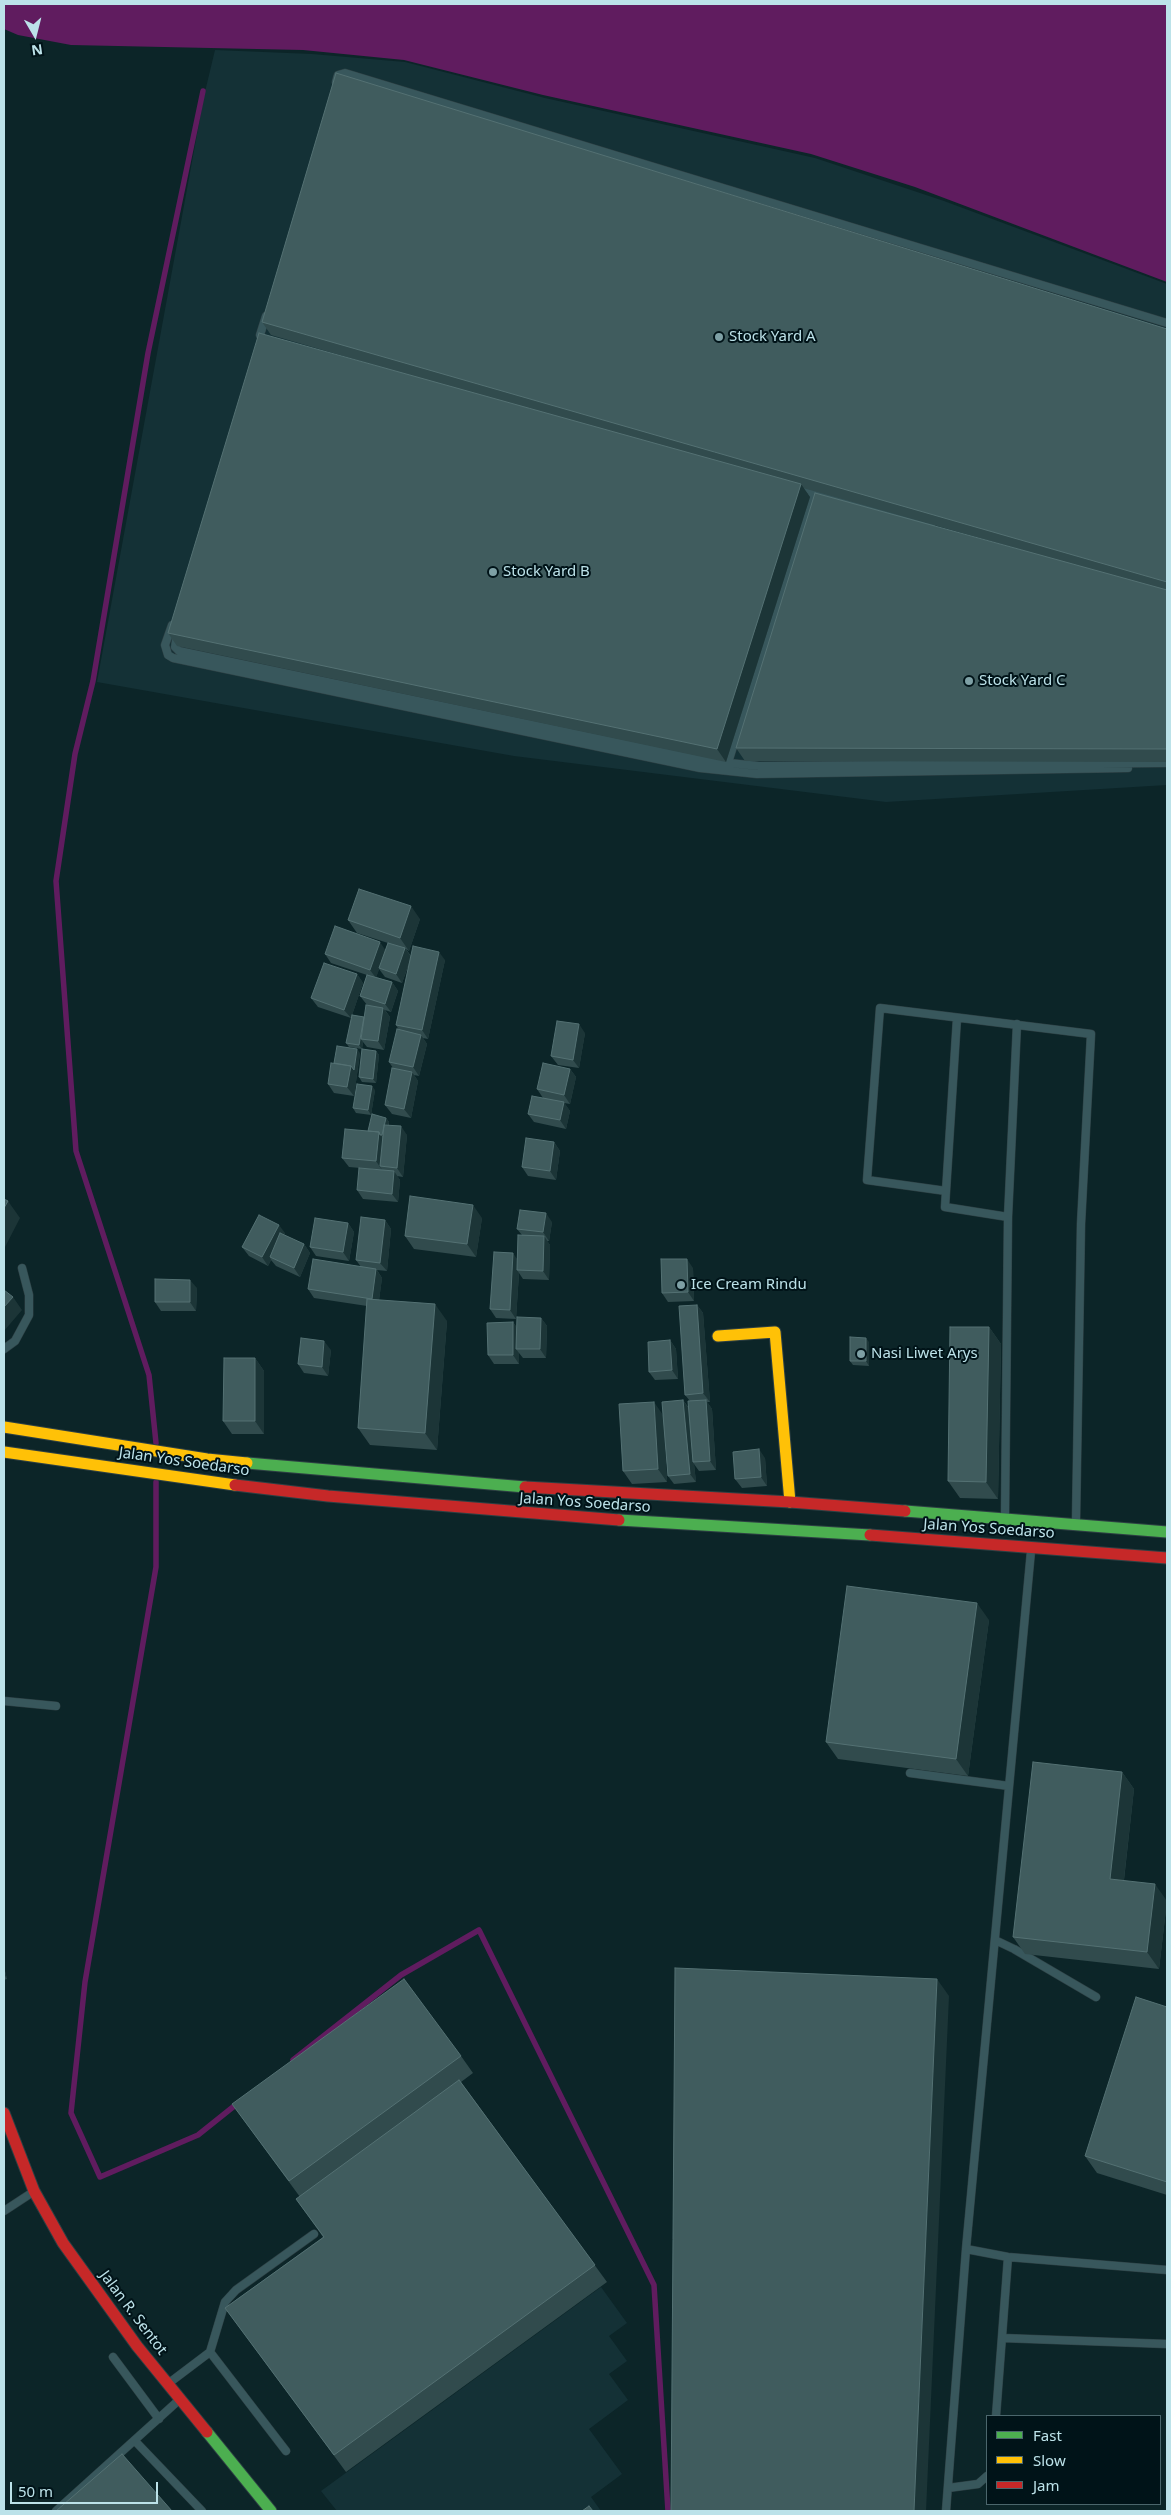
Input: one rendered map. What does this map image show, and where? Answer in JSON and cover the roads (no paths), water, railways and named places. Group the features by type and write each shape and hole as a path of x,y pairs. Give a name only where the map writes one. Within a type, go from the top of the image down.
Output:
{"main road":[{"path":"718,1336 775,1332 791,1516"},
{"name":"Jalan Yos Soedarso","path":"4,1427 206,1459 598,1506 791,1516 1004,1541 1031,1547 1076,1545 1167,1558"},
{"name":"Jalan Yos Soedarso","path":"4,1452 204,1482 328,1496 598,1506 1167,1532"},
{"name":"Jalan R. Sentot","path":"4,2113 34,2191 63,2243 102,2299 271,2511"}],"lane":[{"path":"332,94 338,75 345,73 1167,323"},
{"path":"264,336 272,308"},
{"path":"783,486 943,529"},
{"path":"727,767 812,494"},
{"path":"820,496 932,531"},
{"path":"793,584 820,496"},
{"path":"178,620 165,645 168,655 174,658 700,768 727,767 738,764 759,766 1167,763"},
{"path":"738,764 741,755"},
{"path":"727,767 757,774 1167,768"},
{"path":"946,1191 867,1180 880,1008 1091,1034 1081,1224 1076,1528"},
{"path":"957,1018 945,1208 1008,1217"},
{"path":"1005,1524 1008,1217 1017,1024"},
{"path":"4,1349 15,1341 29,1315 29,1294 22,1268"},
{"path":"946,2511 966,2249 1031,1547"},
{"path":"4,1701 56,1706"},
{"path":"910,1772 1009,1786"},
{"path":"994,1940 1014,1949 1096,1997"},
{"path":"4,2211 34,2191"},
{"path":"169,2384 210,2352 225,2302 236,2290 314,2234"},
{"path":"966,2249 1008,2257 1167,2270"},
{"path":"996,2415 1008,2257"},
{"path":"1002,2338 1167,2344"},
{"path":"210,2352 286,2451"},
{"path":"113,2357 159,2419"},
{"path":"56,2511 181,2399"},
{"path":"135,2441 202,2511"},
{"path":"948,2488 978,2484 986,2477"}],"waterway":[{"path":"156,1443 149,1375 76,1151 56,881 75,754 93,681 148,353 203,91"},
{"path":"156,1482 156,1567 85,1982 71,2113 100,2177 198,2135 238,2103"},
{"path":"293,2060 401,1975 479,1930 654,2285 668,2511"}],"place":[{"name":"Stock Yard A","path":"719,337"},
{"name":"Stock Yard B","path":"493,572"},
{"name":"Stock Yard C","path":"969,681"},
{"name":"Ice Cream Rindu","path":"681,1285"},
{"name":"Nasi Liwet Arys","path":"861,1354"}]}
